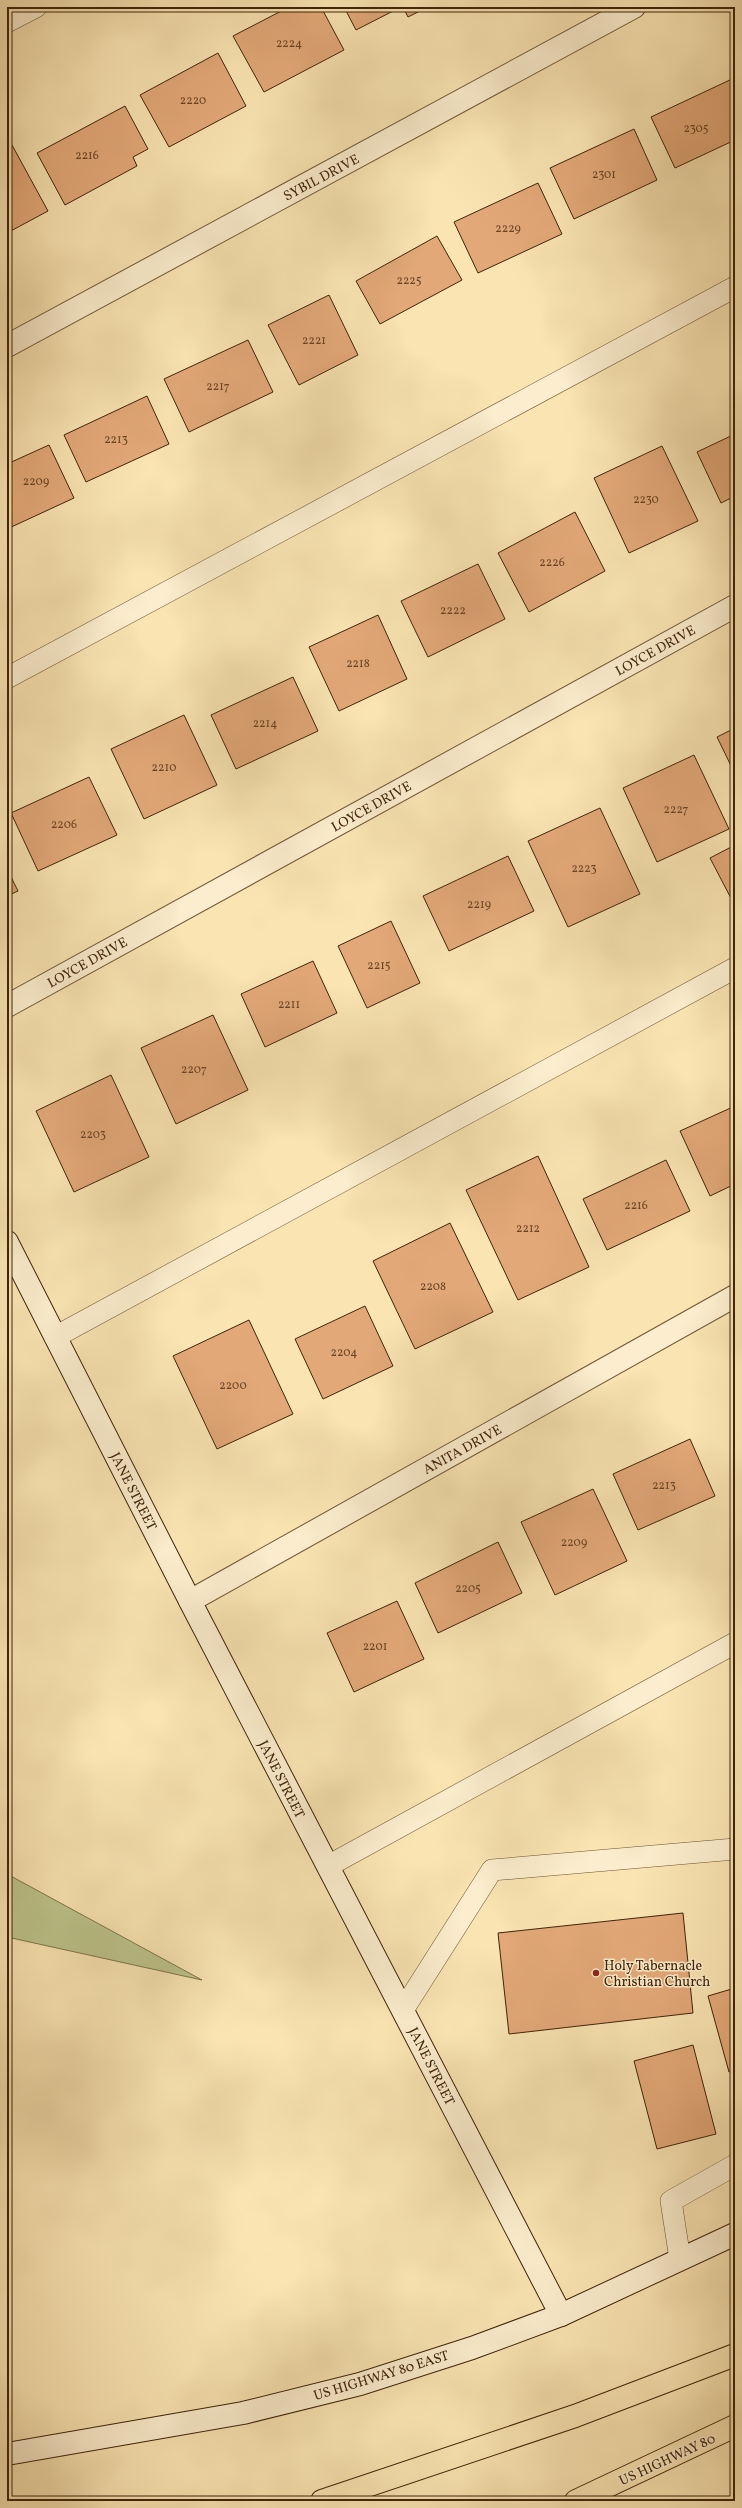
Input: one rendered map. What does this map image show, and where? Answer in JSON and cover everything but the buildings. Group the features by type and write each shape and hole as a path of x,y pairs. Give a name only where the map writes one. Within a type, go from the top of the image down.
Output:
{"highway":[{"path":"322,2501 575,2416 735,2355"},
{"name":"US HIGHWAY 80","path":"576,2501 735,2426"}],"street":[{"name":"SYBIL DRIVE","path":"7,346 634,7"},
{"name":"LOYCE DRIVE","path":"7,1006 735,606"},
{"name":"JANE STREET","path":"7,1242 190,1601 561,2315"},
{"name":"ANITA DRIVE","path":"190,1601 735,1296"},
{"name":"US HIGHWAY 80 EAST","path":"7,2454 243,2414 360,2384 472,2348 561,2315 735,2234"}],"lane":[{"path":"7,22 36,7"},
{"path":"7,678 735,287"},
{"path":"55,1337 735,968"},
{"path":"328,1866 735,1643"},
{"path":"403,2010 492,1870 735,1848"},
{"path":"680,2259 671,2201 735,2166"}],"green space":[{"path":"7,1874 202,1980 7,1937"}],"place":[{"name":"Holy Tabernacle Christian Church","path":"596,1973"}]}
